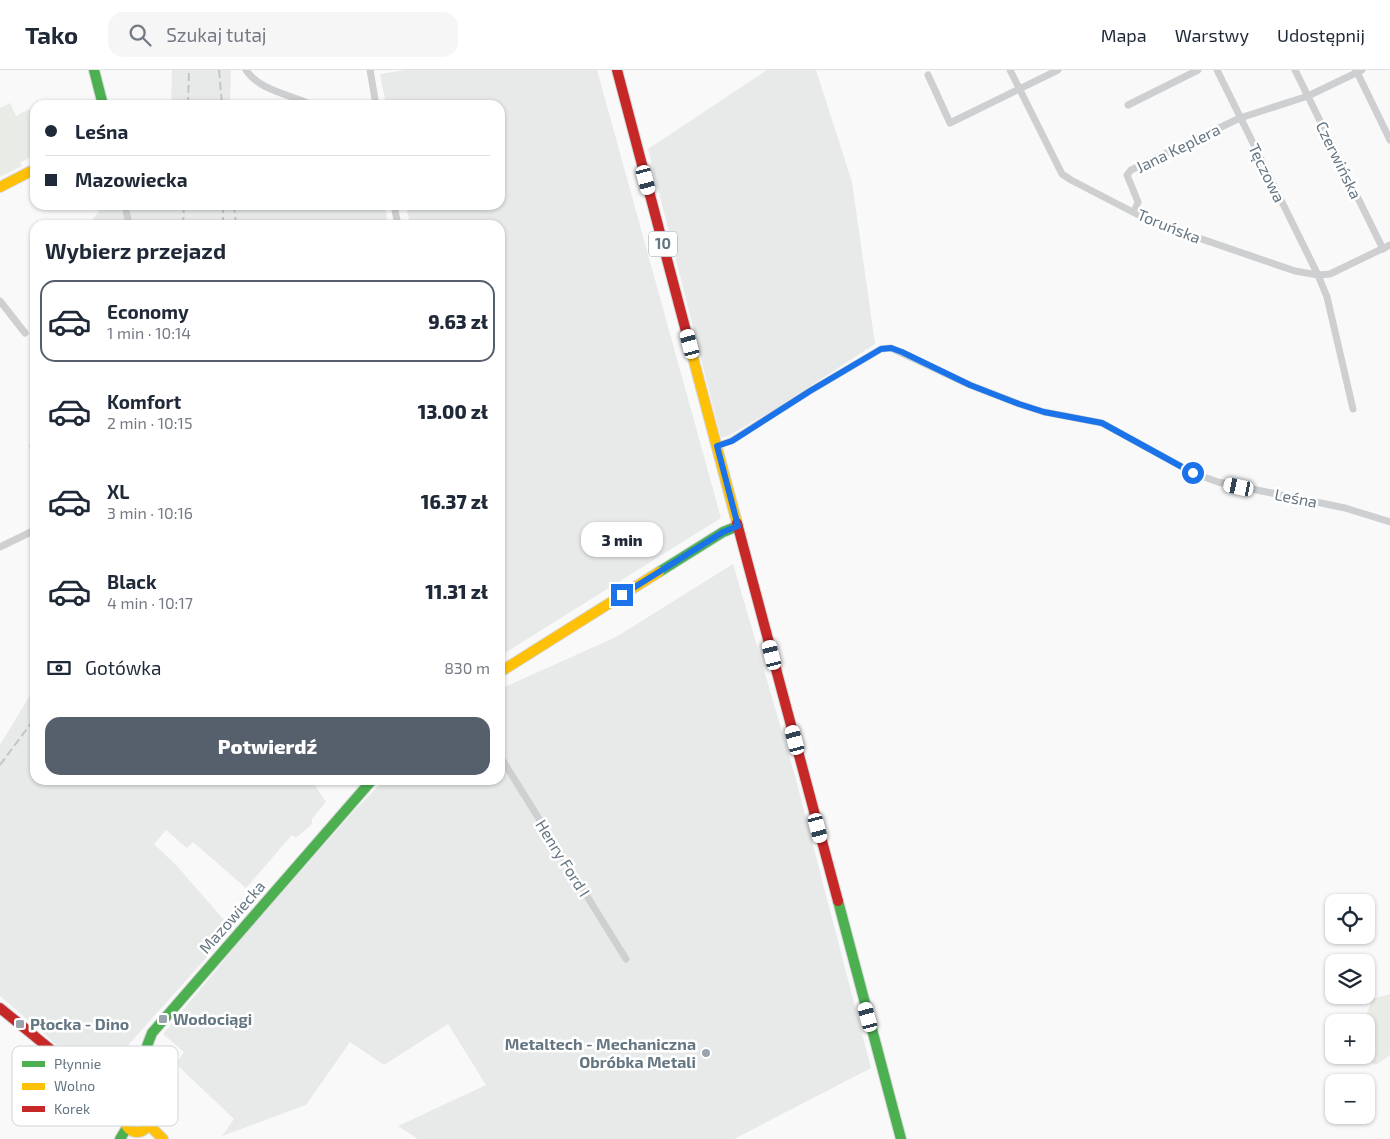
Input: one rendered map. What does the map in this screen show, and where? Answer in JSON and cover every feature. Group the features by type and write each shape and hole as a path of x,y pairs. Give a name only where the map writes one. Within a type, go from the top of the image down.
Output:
{"main road":[{"path":"94,70 102,100"},
{"name":"10","path":"617,70 901,1139"},
{"path":"0,187 30,172"},
{"path":"505,669 698,547 723,532 738,526"},
{"name":"Mazowiecka","path":"146,1046 152,1033 368,785"},
{"path":"0,1008 46,1046"},
{"path":"120,1139 132,1126"},
{"path":"125,1139 133,1126"},
{"path":"143,1126 156,1139"},
{"path":"145,1126 163,1139"}],"street":[{"path":"246,70 256,81 300,100"},
{"path":"370,70 375,100"},
{"name":"Toruńska","path":"1010,70 1062,174 1152,222 1295,271 1318,275 1330,274 1390,245"},
{"path":"928,75 950,123 1058,70"},
{"path":"1128,105 1198,70"},
{"name":"Tęczowa","path":"1217,70 1318,275 1326,297 1353,408"},
{"name":"Czerwińska","path":"1295,70 1383,249"},
{"path":"1240,118 1308,96 1358,71 1390,140"},
{"name":"Jana Keplera","path":"1134,212 1138,202 1127,179 1128,172 1240,118"},
{"path":"0,301 3,310 25,333"},
{"name":"Leśna","path":"717,446 732,441 810,391 881,349 891,348 970,385 1019,404 1044,412 1102,423 1193,473 1218,482 1345,508 1390,522"},
{"path":"0,546 30,532"},
{"name":"Henry Ford I","path":"505,764 626,959"}],"shaded area":[{"path":"172,70 231,70 230,100 171,100"},
{"path":"405,70 597,70 721,518 505,653 505,220 409,220 407,210 505,210 505,100 385,100 380,74"},
{"path":"767,70 816,70 852,182 875,344 775,409 730,435 721,438 648,149"},
{"path":"10,103 16,116 29,109 30,110 30,157 20,163 22,166 0,177 0,108"},
{"path":"100,210 386,210 387,220 92,220"},
{"path":"733,564 795,776 871,1068 734,1139 418,1139 398,1126 486,1085 448,1024 384,1065 350,1042 306,1105 222,1136 234,1119 178,1066 178,1061 184,1052 163,1034 245,935 379,785 505,785 505,687 616,637"},
{"path":"30,695 30,785 315,785 326,802 312,819 312,824 296,838 292,835 246,888 193,842 187,848 166,830 154,844 177,866 232,929 127,1046 58,1046 0,996 0,745"},
{"path":"1390,994 1390,1055 1376,1065 1374,1064 1376,1049 1375,1014 1367,1014 1370,1004 1375,1004 1375,998"}],"railway":[{"path":"188,100 189,70"},
{"path":"219,70 222,100"},
{"path":"183,220 184,210"},
{"path":"223,210 223,220"},
{"path":"234,210 236,220"},
{"path":"0,765 30,725"}],"traffic: fast":[{"path":"94,70 102,100"},
{"path":"659,572 723,532 738,526"},
{"path":"147,1046 152,1033 368,785"},
{"path":"838,901 901,1139"},
{"path":"120,1139 128,1126"}],"traffic: slow":[{"path":"0,187 30,172"},
{"path":"687,335 737,523"},
{"path":"505,669 659,572"},
{"path":"128,1126 137,1132 146,1126"},
{"path":"150,1126 163,1139"}],"traffic: jam":[{"path":"617,70 687,335"},
{"path":"737,523 838,901"},
{"path":"0,1008 46,1046"}],"place":[{"name":"Wodociągi","path":"163,1019"},
{"name":"Płocka - Dino","path":"20,1024"},
{"name":"Metaltech - Mechaniczna Obróbka Metali","path":"706,1053"}],"route":[{"path":"622,595 723,532 738,526 717,446 732,441 810,391 881,349 891,348 902,352 970,385 1019,404 1044,412 1102,423 1193,473"}]}
